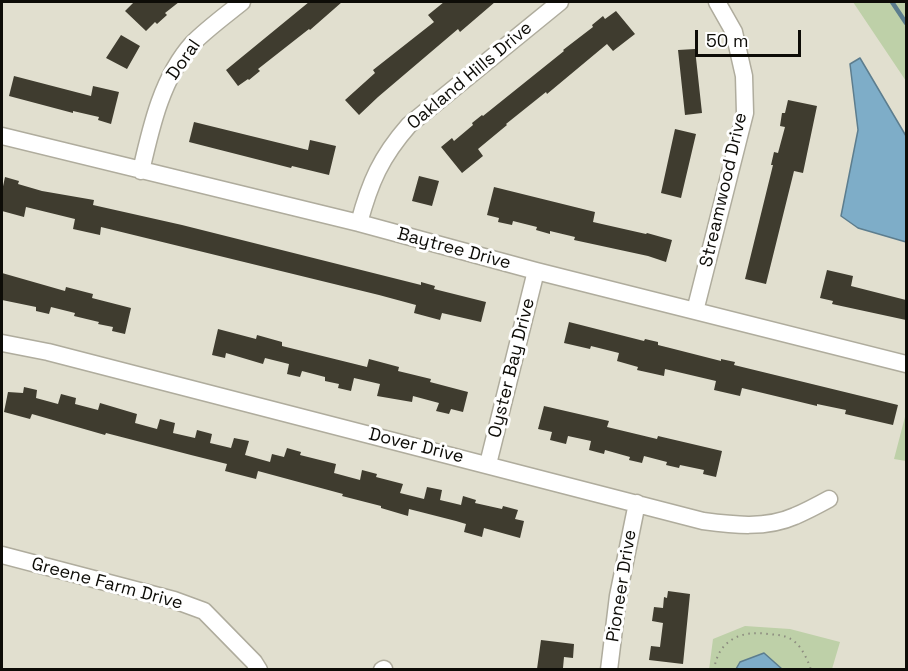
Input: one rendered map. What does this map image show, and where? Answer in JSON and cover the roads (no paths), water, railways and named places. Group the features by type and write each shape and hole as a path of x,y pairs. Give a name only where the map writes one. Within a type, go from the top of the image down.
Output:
{"street":[{"name":"Doral","path":"141,171 162,97 172,73 192,44 242,2"},
{"name":"Oakland Hills Drive","path":"358,223 376,172 389,149 409,125 560,2"},
{"name":"Streamwood Drive","path":"695,311 745,113 744,76 734,32 717,2"},
{"name":"Baytree Drive","path":"2,136 358,223 536,271 906,364"},
{"name":"Oyster Bay Drive","path":"488,464 536,271"},
{"name":"Dover Drive","path":"2,343 60,355 702,520 740,526 768,524 794,517 829,499"},
{"name":"Pioneer Drive","path":"609,669 618,596 637,503"},
{"name":"Greene Farm Drive","path":"2,555 174,600 204,611 259,669"}],"water":[{"path":"860,58 906,136 906,242 858,228 841,216 858,130 850,64"},
{"path":"764,653 782,669 736,669 740,662"}],"waterway":[{"path":"892,2 906,23"}]}
